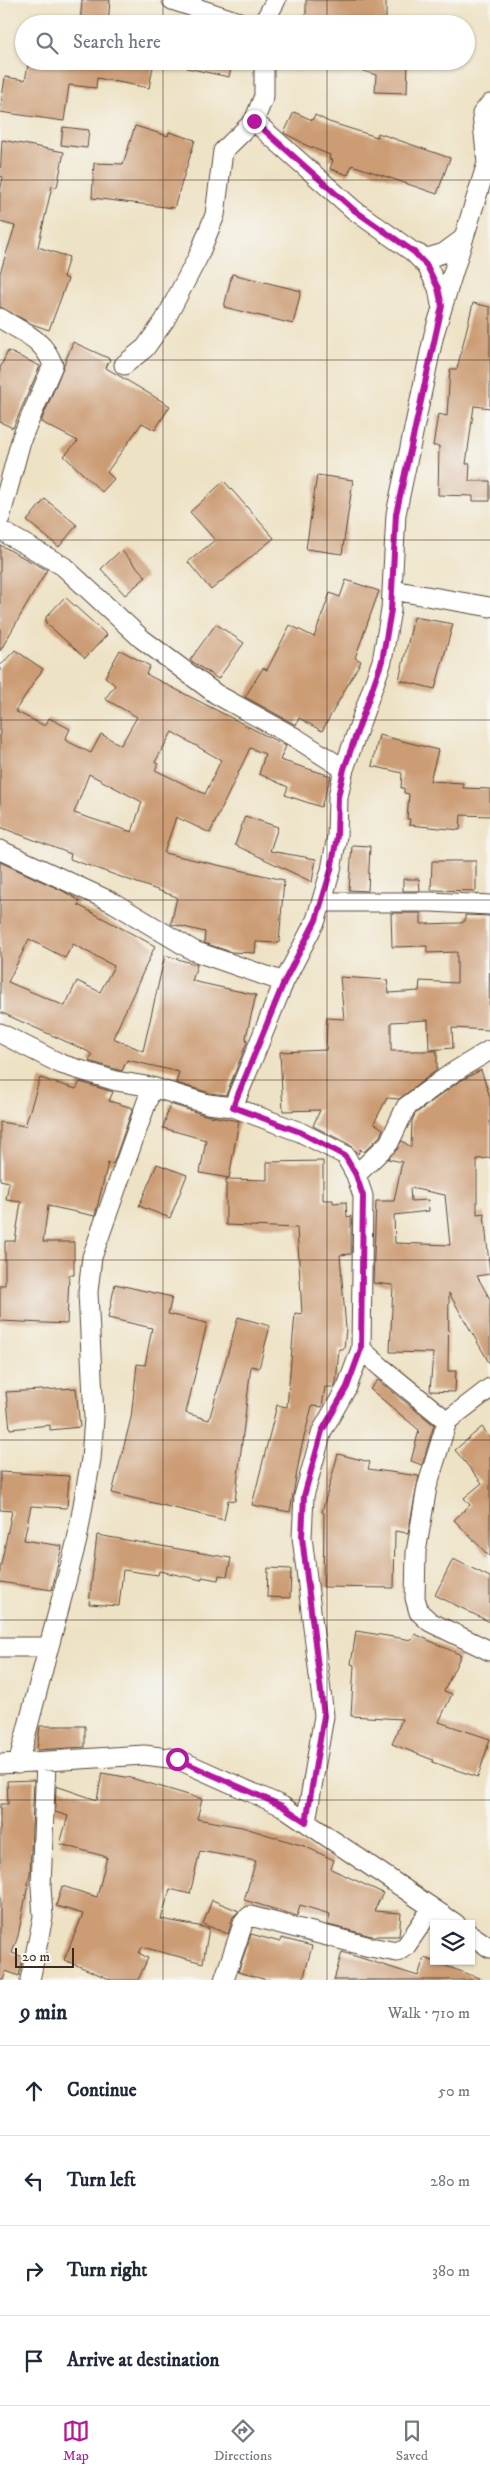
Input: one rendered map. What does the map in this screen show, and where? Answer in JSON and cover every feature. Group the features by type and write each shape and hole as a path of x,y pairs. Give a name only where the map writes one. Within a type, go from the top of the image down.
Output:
{"street":[{"path":"172,0 218,15"},
{"path":"268,15 276,0"},
{"path":"124,365 145,348 165,320 198,257 215,215 223,151 254,121 264,96 264,70"},
{"path":"233,1107 284,982 316,920 322,902 336,844 338,797 344,769 382,661 392,590 396,514 442,306 487,163 482,114 490,104"},
{"path":"254,121 354,210 414,252 427,258 444,253 463,239"},
{"path":"414,252 427,266 434,280 442,306"},
{"path":"0,318 48,350 53,365 22,437 0,518"},
{"path":"0,530 63,566 142,639 216,694 296,738 344,769"},
{"path":"392,590 490,607"},
{"path":"0,850 114,903 194,951 284,982"},
{"path":"322,902 431,902 490,905"},
{"path":"0,1033 61,1064 116,1081 152,1087 208,1104 233,1107 300,1132 345,1156 356,1175 363,1196 361,1349 347,1387 322,1431 304,1496 302,1537 324,1716 306,1822"},
{"path":"356,1175 389,1143 406,1106 452,1073 490,1050"},
{"path":"152,1087 92,1257 88,1292 94,1418 91,1459 77,1540 49,1647 9,1764 144,1755 177,1759 282,1806 450,1920"},
{"path":"361,1349 447,1421"},
{"path":"490,1388 447,1421 427,1487 416,1552 415,1598 419,1612 430,1622 490,1651"},
{"path":"0,1647 49,1647"},
{"path":"30,1980 43,1917 41,1887 46,1762"},
{"path":"224,1980 244,1921 250,1916 397,1952 406,1946 432,1908"},
{"path":"475,1938 490,1948"}],"building":[{"path":"82,0 110,0 109,15 81,15"},
{"path":"306,0 386,0 386,15 306,15"},
{"path":"27,70 152,70 149,88 97,78 96,88 69,85 64,121 0,112 5,77 25,80"},
{"path":"196,70 231,70 229,77"},
{"path":"360,70 408,70 407,93 375,92 376,75"},
{"path":"294,112 312,120 315,115 329,122 377,137 378,133 450,158 437,194 352,165 348,175 330,169 333,160 329,159 330,155 303,144 284,133"},
{"path":"135,126 168,136 169,132 195,140 174,208 92,198 94,163 123,164"},
{"path":"63,127 89,130 87,148 61,145"},
{"path":"2,140 64,152 57,187 52,186 38,247 69,257 63,277 68,279 49,330 32,324 0,307 0,273 15,226 0,222 0,192 3,177 0,176"},
{"path":"232,274 301,291 293,324 224,307"},
{"path":"473,303 490,307 490,408 474,406 466,464 470,464 469,481 490,481 490,501 473,501 473,496 438,495 439,446 433,446 438,414 447,416 450,369 457,369"},
{"path":"73,342 110,359 106,368 170,406 155,430 142,423 107,472 114,479 102,492 64,456 78,441 41,422"},
{"path":"8,351 40,366 13,428 0,422 0,368"},
{"path":"317,475 353,480 342,554 306,549"},
{"path":"224,481 274,538 211,590 188,562 215,540 190,512"},
{"path":"45,499 77,525 59,547 27,521"},
{"path":"0,545 47,570 0,651"},
{"path":"121,550 146,577 125,595 101,569"},
{"path":"346,580 379,591 355,658 361,661 322,731 299,718 296,725 245,697 263,668 267,670 290,625 314,637 330,593 340,597"},
{"path":"65,597 107,635 85,658 46,623 46,617"},
{"path":"414,617 453,624 435,689 399,680"},
{"path":"216,624 244,643 218,679 190,660"},
{"path":"15,650 43,669 15,711 45,726 49,718 70,729 65,740 91,753 101,734 121,745 137,717 105,699 115,685 105,677 120,650 150,666 146,674 286,746 280,760 331,776 321,807 285,795 288,787 259,774 265,754 250,748 210,833 176,817 164,853 284,880 279,943 256,942 255,953 231,952 204,943 205,932 171,924 177,897 70,859 71,854 0,827 0,666","holes":["172,732 221,760 205,794 155,770 158,764 155,762","89,774 142,802 132,832 74,813"]},
{"path":"379,735 438,750 430,781 463,783 463,788 490,789 490,816 461,815 460,830 409,825 410,819 407,819 409,794 404,793 404,788 401,788 402,773 372,766"},
{"path":"245,816 278,827 270,851 316,859 312,882 235,845"},
{"path":"352,845 370,846 368,891 349,890"},
{"path":"432,861 476,861 476,891 431,890"},
{"path":"0,862 63,891 80,901 78,905 155,946 113,1038 143,1051 165,955 197,965 192,981 256,995 246,1037 247,1042 226,1095 210,1093 176,1083 179,1072 127,1060 122,1071 89,1061 92,1055 87,1051 0,1012","holes":["29,939 65,958 73,944 114,966 100,992 77,981 65,1006 8,982"]},
{"path":"403,879 419,879 420,891 403,891"},
{"path":"391,913 421,913 421,924 461,923 465,921 465,915 490,916 489,1030 452,1028 453,1048 429,1050 428,1020 391,1022 391,1051 437,1051 437,1070 399,1099 387,1098 374,1123 383,1129 380,1136 364,1152 360,1149 358,1154 350,1145 313,1126 320,1110 283,1111 280,1052 326,1050 327,1018 344,1019 340,977 387,980 389,993 419,991 420,981 457,983 457,952 427,953 427,946 392,947"},
{"path":"481,1070 490,1097 490,1158 477,1159 477,1214 484,1213 490,1274 477,1276 490,1299 490,1364 449,1293 448,1371 456,1371 455,1392 430,1391 433,1353 390,1352 393,1285 373,1283 376,1201 394,1201 402,1162 388,1159 402,1141 411,1147 412,1121 415,1114 458,1082","holes":["410,1188 445,1195 450,1245 395,1243 394,1215 429,1211 428,1200 411,1201"]},
{"path":"40,1078 76,1089 80,1082 113,1092 109,1101 133,1108 113,1164 108,1163 95,1216 48,1206 43,1242 74,1242 74,1275 69,1275 67,1324 0,1321 0,1285 5,1285 5,1241 15,1241 21,1202 6,1200 9,1182 0,1180 0,1122 25,1126"},
{"path":"170,1104 205,1115 239,1121 229,1178 200,1173 206,1140 163,1128"},
{"path":"323,1161 323,1200 333,1200 333,1203 346,1202 347,1217 351,1216 351,1254 340,1255 346,1329 344,1349 339,1349 336,1383 334,1387 325,1387 322,1407 312,1406 301,1449 290,1512 252,1505 277,1405 287,1407 295,1313 302,1314 297,1228 226,1225 226,1179 267,1180 267,1162"},
{"path":"157,1164 187,1175 170,1218 139,1206"},
{"path":"115,1284 172,1297 168,1314 207,1323 186,1413 209,1420 238,1317 270,1326 259,1368 251,1366 235,1501 228,1500 224,1520 112,1493 131,1418 137,1364 145,1365 152,1328 108,1318"},
{"path":"378,1380 434,1425 422,1465 411,1461 419,1430 370,1389"},
{"path":"76,1388 80,1427 50,1430 50,1425 10,1429 6,1392"},
{"path":"482,1427 490,1438 490,1557 454,1520 470,1505 464,1498 482,1483 455,1450"},
{"path":"338,1454 370,1462 368,1469 419,1476 408,1533 395,1531 394,1588 323,1587 324,1513 322,1512"},
{"path":"0,1472 69,1476 67,1508 31,1506 24,1540 62,1546 52,1590 0,1582 0,1569 12,1511 0,1510"},
{"path":"97,1535 231,1558 227,1576 219,1575 218,1580 202,1577 202,1580 159,1571 158,1575 123,1570 119,1606 89,1604"},
{"path":"453,1559 490,1577 490,1622 435,1595"},
{"path":"268,1568 291,1569 290,1598 267,1597"},
{"path":"356,1631 412,1640 415,1634 461,1655 444,1691 452,1694 439,1722 490,1739 478,1777 432,1762 433,1760 392,1744 402,1719 351,1716 354,1665 351,1664"},
{"path":"40,1726 85,1726 85,1747 37,1750"},
{"path":"102,1773 131,1778 202,1799 197,1819 242,1827 304,1846 334,1860 331,1869 383,1893 374,1911 401,1913 399,1936 372,1936 328,1925 330,1914 300,1905 297,1916 244,1900 256,1861 200,1851 190,1894 170,1889 161,1919 209,1928 203,1963 142,1947 139,1953 148,1958 138,1980 112,1980 64,1960 83,1914 56,1906 62,1886 97,1897 107,1857 60,1844 68,1816 55,1812 56,1786 97,1800"},
{"path":"34,1780 30,1874 18,1936 12,1953 23,1957 19,1976 6,1971 3,1980 0,1980 0,1804 8,1804 7,1781"},
{"path":"212,1900 239,1911 233,1917 228,1934 203,1924"},
{"path":"251,1934 280,1942 281,1938 312,1946 303,1980 267,1980 238,1972"},
{"path":"342,1952 418,1976 424,1958 430,1960 430,1965 443,1965 479,1978 479,1980 334,1980"}],"route":[{"path":"177,1759 282,1806 306,1822 324,1716 311,1625 302,1537 304,1496 322,1431 347,1387 361,1349 363,1196 356,1175 345,1156 300,1132 233,1107 284,982 316,920 331,870 337,836 338,797 344,769 382,661 391,610 396,514 434,334 442,306 438,288 427,266 414,252 354,210 254,121"}]}
